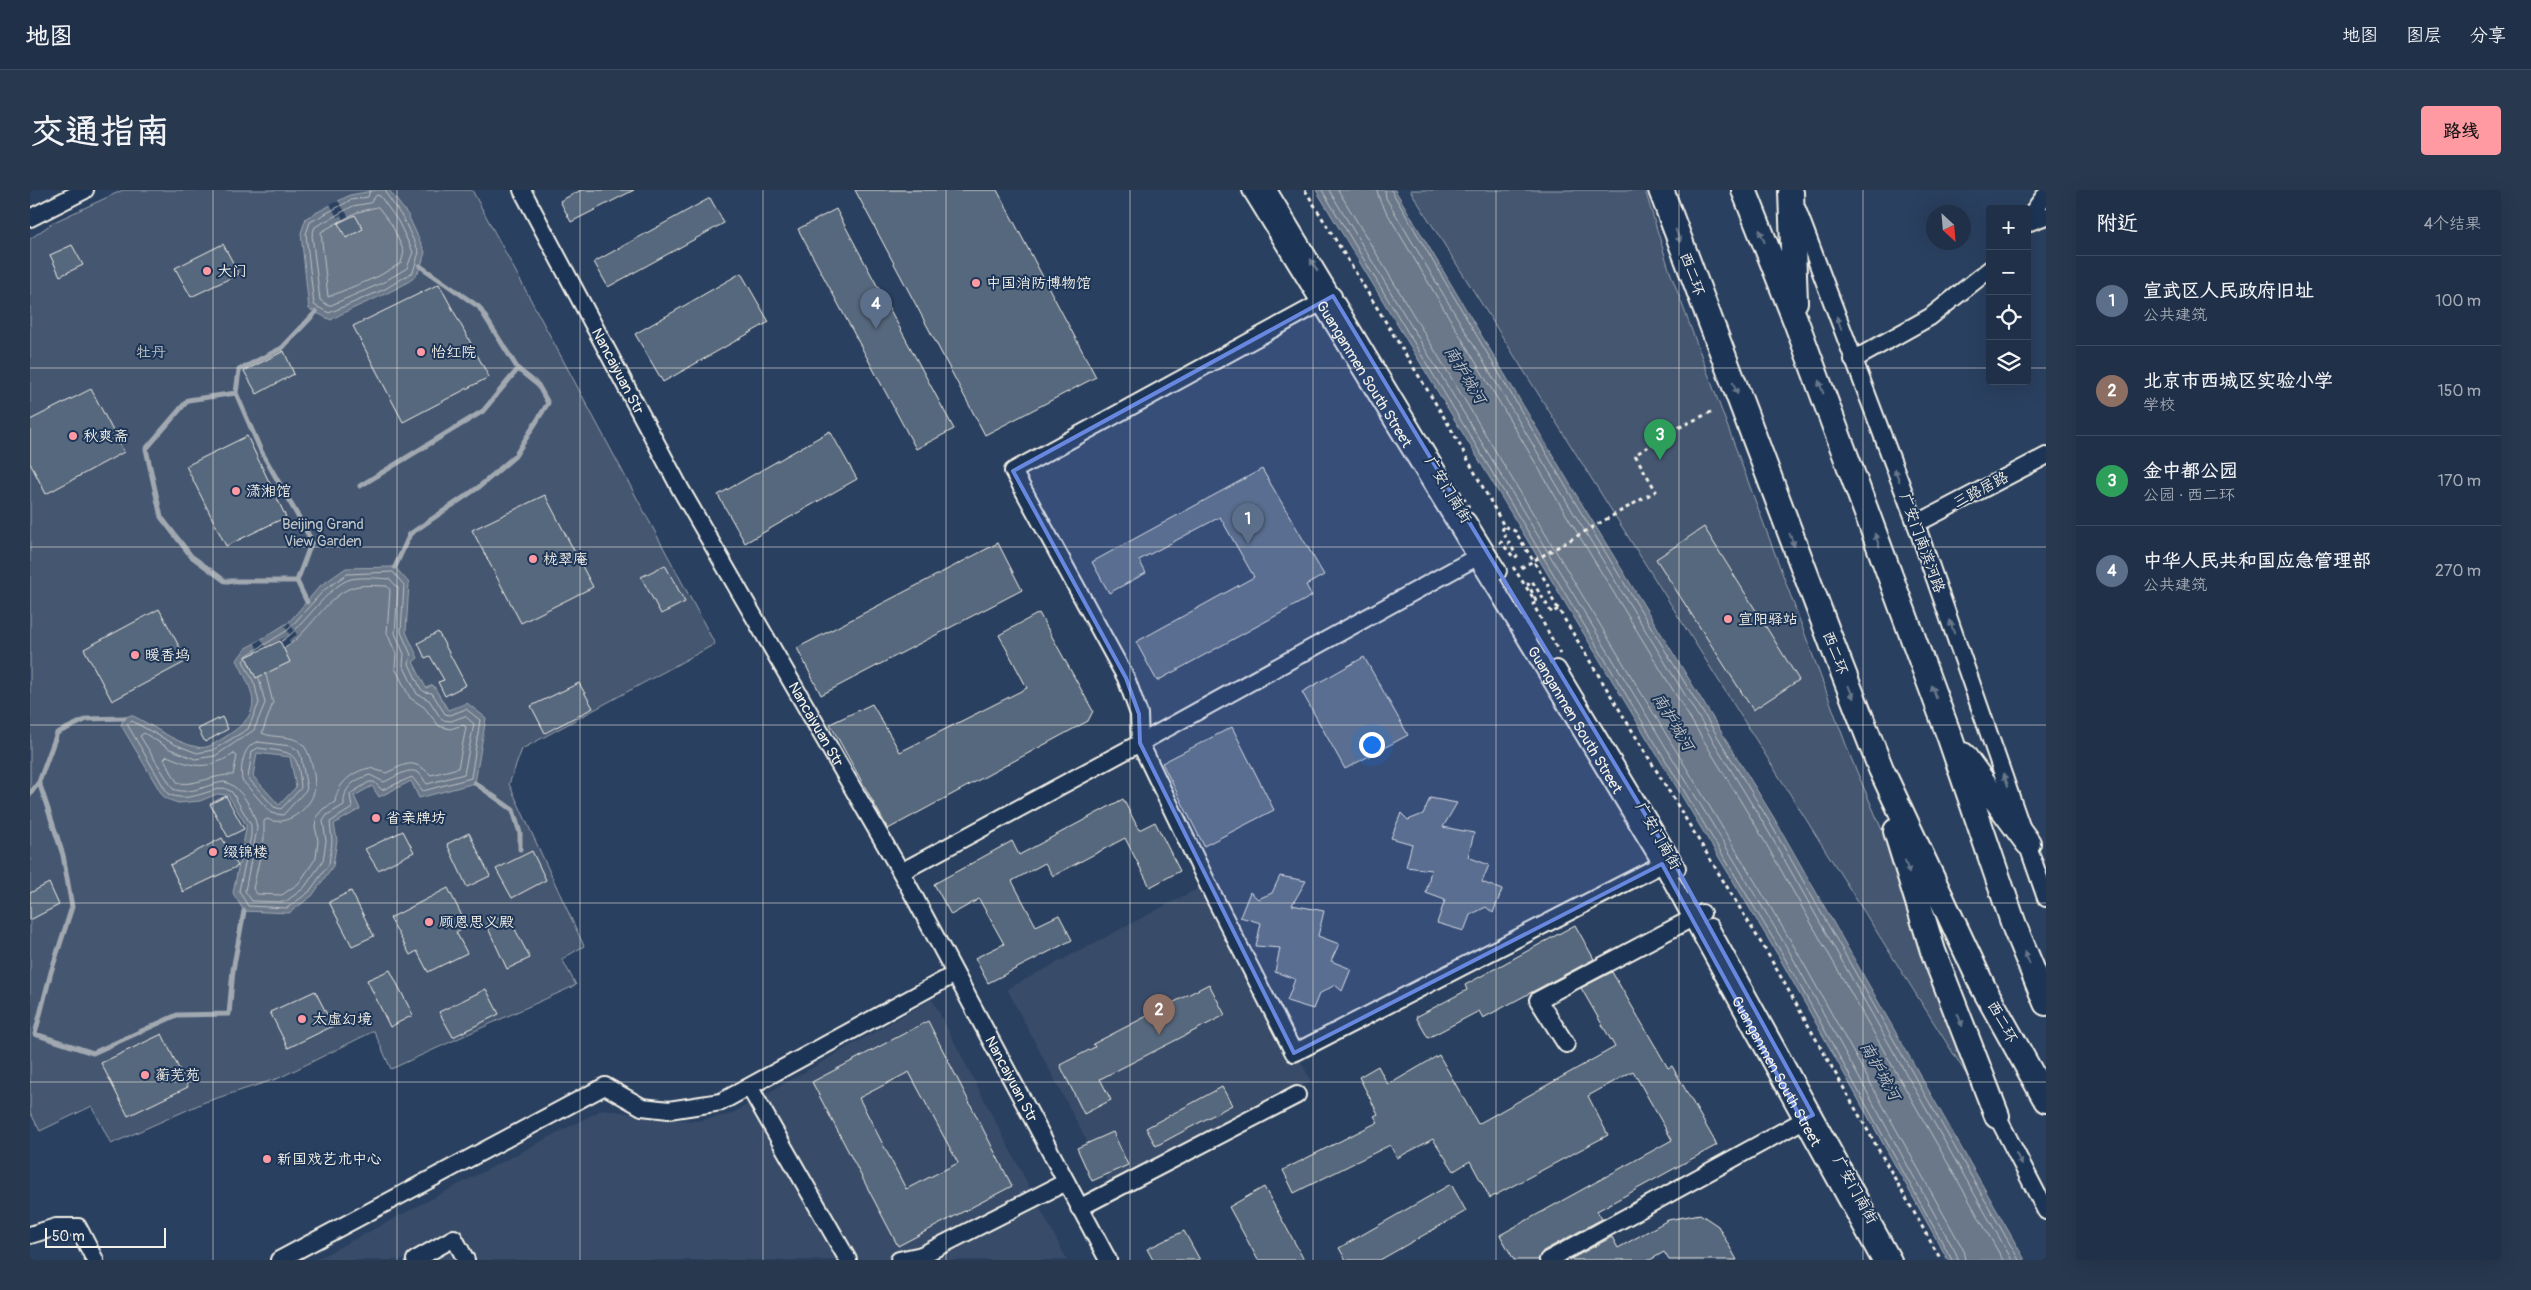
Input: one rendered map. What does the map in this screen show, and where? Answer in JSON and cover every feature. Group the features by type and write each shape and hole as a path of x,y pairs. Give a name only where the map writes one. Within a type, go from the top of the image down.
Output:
{"highway":[{"name":"西二环","path":"1662,190 1823,622 1881,769 1983,987 2046,1100"},
{"path":"1744,190 1795,319 1950,738 2015,928 2046,1003"},
{"path":"1790,191 1795,319"},
{"path":"1950,738 2028,843"},
{"path":"1881,769 1896,830 1933,951 1997,1116"}],"street":[{"path":"30,218 85,190"},
{"name":"Nancaiyuan Str","path":"522,190 681,490 900,872 1108,1260"},
{"name":"Guanganmen South Street","path":"1251,190 1326,299 1486,551 1667,861"},
{"path":"1268,190 1326,299 1013,471 1126,678 1138,714 1140,743 1215,899 1294,1053 1667,861"},
{"name":"广安门南滨河路","path":"1790,191 1916,524 2046,898"},
{"path":"2031,216 2046,194"},
{"path":"2031,221 2046,216"},
{"path":"1853,360 1930,317 1986,272"},
{"name":"三路居路","path":"1916,524 2046,456"},
{"path":"900,872 1140,743 1486,551"},
{"name":"广安门南街","path":"1667,861 1697,916"},
{"path":"1566,1044 1538,1000 1697,916"},
{"name":"Guanganmen South Street","path":"1697,916 1808,1117 1880,1260"},
{"path":"279,1260 605,1086 642,1107 669,1110 721,1102 750,1088 955,974"},
{"path":"750,1088 848,1260"},
{"path":"1079,1208 1297,1095"},
{"path":"1997,1116 2046,1211"},
{"path":"1548,1260 1808,1117"},
{"name":"广安门南街","path":"1808,1117 1893,1260"},
{"path":"899,1260 921,1258 1066,1182"},
{"path":"30,1235 56,1227 78,1227 95,1260"},
{"path":"415,1260 454,1238 466,1260"}],"path":[{"path":"1305,190 1450,427 1504,526 1515,531 1548,585 1551,597 1558,609 1769,956 1941,1260"},
{"path":"1521,568 1656,490 1635,455 1676,429 1713,411"},
{"path":"1486,551 1501,542 1514,558 1517,556 1502,531 1504,526"},
{"path":"1558,609 1552,613 1532,581 1528,584 1537,602 1533,604 1562,657"}],"highlighted area":[{"path":"1333,296 1672,859 1813,1115 1802,1120 1662,864 1294,1053 1140,743 1139,714 1126,678 1013,471"}],"shaded area":[{"path":"1206,884 1311,1081 1111,1187 1007,989"},
{"path":"932,999 1067,1260 315,1260 603,1109 663,1119 697,1121 731,1114"}],"green space":[{"name":"Beijing Grand View Garden","path":"123,190 472,190 715,644 522,749 509,784 584,946 562,959 576,985 391,1069 374,1031 279,1078 205,1102 111,1144 92,1106 40,1131 30,1112 30,239 54,222"},
{"path":"1410,190 1645,190 1669,269 1851,758 1882,830 1975,1088"}],"water":[{"path":"389,190 408,215 425,252 421,266 417,274 403,285 331,320 309,309 301,233 306,218 350,195"},
{"name":"南护城河","path":"1316,190 1395,190 1580,501 1774,818 2025,1260 1948,1260 1779,957"},
{"path":"395,567 409,583 406,632 418,658 413,662 426,688 433,685 448,710 467,703 486,718 475,783 419,798 411,781 379,797 372,786 354,796 360,809 334,824 337,840 333,866 312,896 289,913 244,911 233,893 246,825 228,795 217,794 200,801 178,803 164,798 121,725 124,718 131,715 171,737 188,745 201,748 212,745 238,728 246,720 253,703 252,694 237,660 245,649 289,622 320,586 346,568","holes":["257,753 290,757 296,787 279,805 253,776"]}],"pier":[{"path":"338,201 349,217 355,215 363,229 345,238 338,223 343,220 341,215 337,217 330,204"},
{"path":"289,622 297,635 289,640 291,644 283,648 290,662 256,678 246,657 258,651 255,643 261,639 266,647 290,635 285,626"}],"building":[{"path":"581,190 634,190 571,222 560,201"},
{"name":"中国消防博物馆","path":"855,190 997,190 1096,377 985,435"},
{"path":"710,198 724,223 608,287 594,262"},
{"path":"836,209 954,429 916,449 798,229"},
{"path":"355,215 363,229 346,238 338,223"},
{"name":"大门","path":"223,244 239,274 191,297 175,268"},
{"path":"72,245 83,265 60,276 50,255"},
{"path":"741,273 769,322 663,382 635,334"},
{"name":"怡红院","path":"439,284 489,377 403,422 353,326"},
{"path":"284,351 294,374 257,394 244,371"},
{"name":"秋爽斋","path":"91,389 124,452 46,494 30,463 30,420"},
{"path":"830,431 857,479 745,543 718,495"},
{"name":"潇湘馆","path":"247,436 286,517 226,546 186,466"},
{"path":"1262,469 1324,575 1306,585 1312,596 1157,681 1136,642 1254,577 1220,517 1139,560 1146,573 1109,593 1092,562"},
{"name":"栊翠庵","path":"545,495 593,587 521,623 472,530"},
{"name":"宣阳驿站","path":"1704,527 1799,680 1753,710 1656,559"},
{"path":"998,543 1022,590 821,695 797,648"},
{"path":"665,565 685,602 661,614 641,577"},
{"name":"暖香坞","path":"159,609 187,661 112,701 84,649"},
{"path":"1039,613 1093,711 1088,721 888,829 830,724 872,704 900,752 1027,688 999,635"},
{"path":"438,632 466,685 445,696 438,682 444,680 430,656 425,658 418,643"},
{"path":"280,641 290,662 256,678 246,657"},
{"path":"1364,657 1408,735 1345,769 1302,692"},
{"path":"579,683 593,708 545,733 531,706"},
{"path":"222,717 228,729 205,742 198,729"},
{"path":"1232,727 1274,810 1204,846 1162,763"},
{"path":"226,796 244,829 228,837 210,804"},
{"path":"1430,798 1457,803 1443,827 1474,833 1468,857 1489,865 1482,882 1502,890 1493,913 1486,907 1470,915 1464,931 1437,923 1445,900 1426,893 1431,870 1406,867 1412,844 1391,838 1401,813 1408,820 1423,814"},
{"path":"1123,799 1139,830 1155,822 1180,871 1150,887 1125,838 1053,876 1045,863 1012,881 1036,926 1059,915 1072,940 988,983 975,958 1004,944 979,899 951,915 934,884 1012,841 1019,855"},
{"path":"403,831 414,852 378,870 365,849"},
{"path":"469,833 490,876 467,887 447,844"},
{"name":"缀锦楼","path":"222,838 238,866 183,892 170,865"},
{"path":"532,851 546,880 512,898 496,869"},
{"path":"1280,876 1306,881 1292,905 1324,911 1318,936 1339,944 1331,961 1351,969 1342,991 1335,985 1319,994 1313,1009 1287,1001 1295,979 1275,972 1280,948 1256,946 1261,923 1240,917 1250,892 1258,899 1272,893"},
{"path":"49,883 59,905 30,920 30,893"},
{"name":"顾恩思义殿","path":"448,888 467,926 456,932 467,953 428,972 417,951 410,955 390,918"},
{"path":"351,891 374,936 352,946 329,902"},
{"path":"507,914 530,958 507,969 486,924"},
{"path":"1575,925 1594,959 1483,1018 1479,1011 1428,1038 1416,1017 1467,990 1465,985"},
{"path":"390,970 413,1015 390,1027 367,980"},
{"path":"1612,972 1668,1068 1672,1066 1717,1145 1597,1211 1602,1219 1543,1251 1538,1260 1514,1260 1500,1235 1672,1140 1633,1071 1588,1096 1608,1135 1490,1198 1470,1161 1454,1171 1433,1139 1397,1158 1390,1145 1294,1193 1283,1170 1378,1122 1374,1116 1378,1114 1359,1077 1378,1066 1388,1085 1439,1055 1478,1124 1615,1047 1581,988"},
{"path":"1209,984 1225,1015 1100,1079 1111,1100 1084,1114 1060,1065 1095,1047 1093,1044"},
{"path":"486,989 499,1014 453,1037 439,1012"},
{"name":"太虚幻境","path":"315,991 333,1026 288,1048 270,1012"},
{"path":"928,1021 1012,1186 898,1246 812,1082","holes":["909,1072 958,1163 906,1189 859,1098"]},
{"name":"蘅芜苑","path":"162,1034 188,1087 128,1116 101,1063"},
{"path":"1222,1087 1232,1105 1156,1146 1146,1128"},
{"path":"1113,1132 1128,1165 1092,1181 1077,1148"},
{"path":"1451,1184 1466,1211 1380,1260 1346,1260 1339,1248"},
{"path":"1264,1187 1304,1260 1258,1260 1229,1207"},
{"path":"1700,1214 1718,1226 1737,1260 1669,1260 1664,1252 1650,1260 1569,1260 1612,1237 1618,1248 1668,1220"},
{"path":"1184,1231 1200,1260 1153,1260 1147,1249"}],"waterway":[{"path":"395,567 410,534 479,487 515,456 548,403 538,385 518,369 479,307 420,266"},
{"path":"307,602 297,581 312,541 261,451 236,393 239,370 282,348 316,312"},
{"path":"360,486 483,411 518,369"},
{"path":"236,393 188,400 146,449 161,517 191,556 225,581 297,581"},
{"path":"124,718 87,719 57,733 39,782 63,855 72,907 51,972 35,1034 93,1053 177,1015 229,1014 233,970 244,911"},
{"path":"30,794 39,782"},
{"path":"475,783 513,810 520,833 520,849"}],"place":[{"name":"大门","path":"207,271"},
{"name":"中国消防博物馆","path":"976,283"},
{"name":"中华人民共和国应急管理部","path":"876,329"},
{"name":"怡红院","path":"421,352"},
{"name":"秋爽斋","path":"73,436"},
{"name":"金中都公园","path":"1660,460"},
{"name":"潇湘馆","path":"236,491"},
{"name":"宣武区人民政府旧址","path":"1248,544"},
{"name":"栊翠庵","path":"533,559"},
{"name":"宣阳驿站","path":"1728,619"},
{"name":"暖香坞","path":"135,655"},
{"name":"省亲牌坊","path":"376,818"},
{"name":"缀锦楼","path":"213,852"},
{"name":"顾恩思义殿","path":"429,922"},
{"name":"太虚幻境","path":"302,1019"},
{"name":"北京市西城区实验小学","path":"1159,1035"},
{"name":"蘅芜苑","path":"145,1075"},
{"name":"新国戏艺术中心","path":"267,1159"}],"park label":[{"name":"牡丹","path":"151,352"}]}
